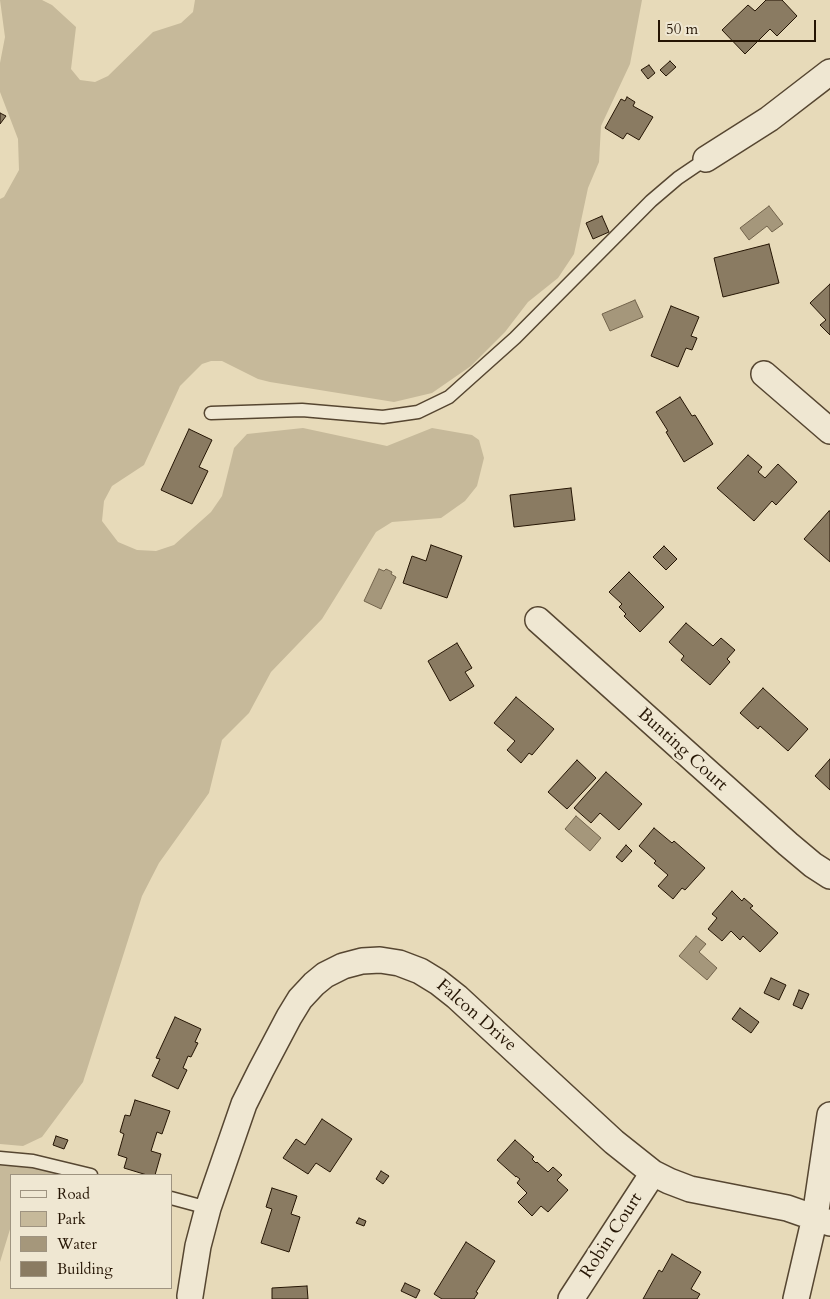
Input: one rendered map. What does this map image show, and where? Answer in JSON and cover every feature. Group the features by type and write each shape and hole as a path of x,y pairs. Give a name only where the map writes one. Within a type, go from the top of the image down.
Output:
{"street":[{"path":"706,160 769,119 830,72"},
{"path":"764,374 830,431"},
{"name":"Bunting Court","path":"538,620 788,844 813,865 830,876"},
{"name":"Falcon Drive","path":"187,1298 208,1208 244,1104 300,999 325,975 343,966 362,961 380,960 399,963 438,982 457,997 614,1142 652,1172 669,1182 690,1189 787,1208 822,1220"},
{"path":"796,1299 822,1220 830,1115"},
{"name":"Robin Court","path":"572,1299 652,1172"}],"lane":[{"path":"211,413 302,410 383,417 418,412 449,397 515,338 650,201 678,178 706,160"},
{"path":"0,1158 33,1161 86,1174"},
{"path":"172,1198 208,1208"}],"green space":[{"path":"0,0 42,0 52,5 76,27 71,69 80,80 95,82 108,76 153,32 181,23 193,12 195,0 642,0 630,64 601,126 599,162 588,188 574,254 558,278 528,302 505,332 471,366 432,393 394,402 270,382 258,379 222,361 211,361 202,364 180,386 144,465 112,486 104,501 102,521 118,542 137,550 156,551 174,545 211,512 222,496 234,448 247,434 303,428 387,446 432,428 472,435 479,440 484,458 477,486 465,501 441,518 392,522 376,532 322,619 271,672 249,713 222,740 209,793 159,863 142,896 83,1082 42,1137 23,1146 0,1144 0,199 4,197 19,170 18,139 0,92 0,63 5,37"},
{"path":"0,1161 18,1163 63,1174 10,1174 10,1229 0,1262"}],"water":[{"path":"769,206 783,224 772,232 767,226 749,240 740,228"},
{"path":"635,300 643,317 610,331 602,314"},
{"path":"379,569 384,571 386,569 396,577 381,609 364,601"},
{"path":"576,816 601,838 590,851 565,829"},
{"path":"696,936 706,944 699,952 717,968 707,980 679,956"}],"building":[{"path":"766,0 782,0 797,16 777,36 770,29 745,54 722,30 748,5 755,11"},
{"path":"670,61 676,67 666,76 660,70"},
{"path":"649,65 655,73 648,79 641,70"},
{"path":"627,97 635,102 633,106 653,117 639,140 627,133 623,139 605,128 621,99 625,101"},
{"path":"0,113 6,116 0,124"},
{"path":"602,216 609,232 593,239 586,223"},
{"path":"769,244 779,283 723,297 714,258"},
{"path":"830,284 830,335 820,325 826,320 810,303"},
{"path":"671,306 699,317 691,336 697,338 692,350 686,348 678,367 651,356"},
{"path":"680,397 692,416 695,415 713,444 684,462 656,412"},
{"path":"189,429 212,440 199,467 208,471 192,504 161,490"},
{"path":"748,455 762,467 758,472 765,478 778,464 797,482 776,505 772,501 754,521 717,488"},
{"path":"571,488 575,520 514,527 510,495"},
{"path":"830,511 830,562 804,539"},
{"path":"431,545 462,556 447,598 403,583 412,556 426,561"},
{"path":"664,546 677,559 666,570 653,557"},
{"path":"629,572 664,607 640,632 624,616 626,614 619,607 622,604 609,592"},
{"path":"686,623 713,646 721,638 735,650 727,659 730,662 710,685 681,660 684,656 669,642"},
{"path":"457,643 472,668 465,672 474,686 450,701 428,661"},
{"path":"763,688 808,729 788,751 760,726 758,729 740,713"},
{"path":"516,697 554,729 532,755 529,753 521,763 507,750 515,741 494,723"},
{"path":"830,759 830,790 815,776"},
{"path":"577,760 596,778 567,809 548,792"},
{"path":"606,772 642,804 619,830 600,813 591,823 574,808"},
{"path":"654,828 672,843 674,841 705,868 685,890 682,888 673,899 658,886 668,875 639,846"},
{"path":"626,845 632,851 622,862 616,857"},
{"path":"732,891 742,901 744,898 753,906 750,908 778,933 760,952 743,936 740,940 731,931 722,941 708,929 717,918 712,914"},
{"path":"771,978 786,985 779,1000 764,993"},
{"path":"799,990 809,994 802,1009 793,1005"},
{"path":"740,1008 759,1022 751,1033 732,1019"},
{"path":"175,1017 201,1029 195,1042 198,1043 191,1057 188,1056 183,1068 187,1070 178,1089 152,1076 160,1059 156,1058"},
{"path":"135,1100 170,1111 162,1134 157,1132 151,1151 161,1154 155,1174 144,1174 124,1168 127,1158 118,1155 124,1134 120,1132 125,1115 130,1116"},
{"path":"322,1119 352,1139 330,1172 316,1163 308,1174 283,1158 296,1139 305,1145"},
{"path":"56,1136 68,1140 64,1149 53,1145"},
{"path":"515,1140 534,1157 532,1159 536,1163 548,1172 553,1167 562,1175 557,1180 568,1190 548,1212 541,1206 532,1216 518,1202 527,1193 517,1183 520,1179 497,1160"},
{"path":"381,1171 389,1176 383,1184 376,1179"},
{"path":"272,1188 297,1196 291,1214 300,1217 289,1252 261,1243 272,1209 266,1207"},
{"path":"359,1218 366,1221 364,1226 356,1223"},
{"path":"466,1242 495,1261 476,1292 478,1293 474,1299 442,1299 434,1294"},
{"path":"672,1254 701,1272 691,1289 700,1294 697,1299 643,1299 659,1270 662,1272"},
{"path":"405,1283 420,1290 416,1298 401,1291"},
{"path":"307,1286 308,1299 272,1299 272,1288"}]}
